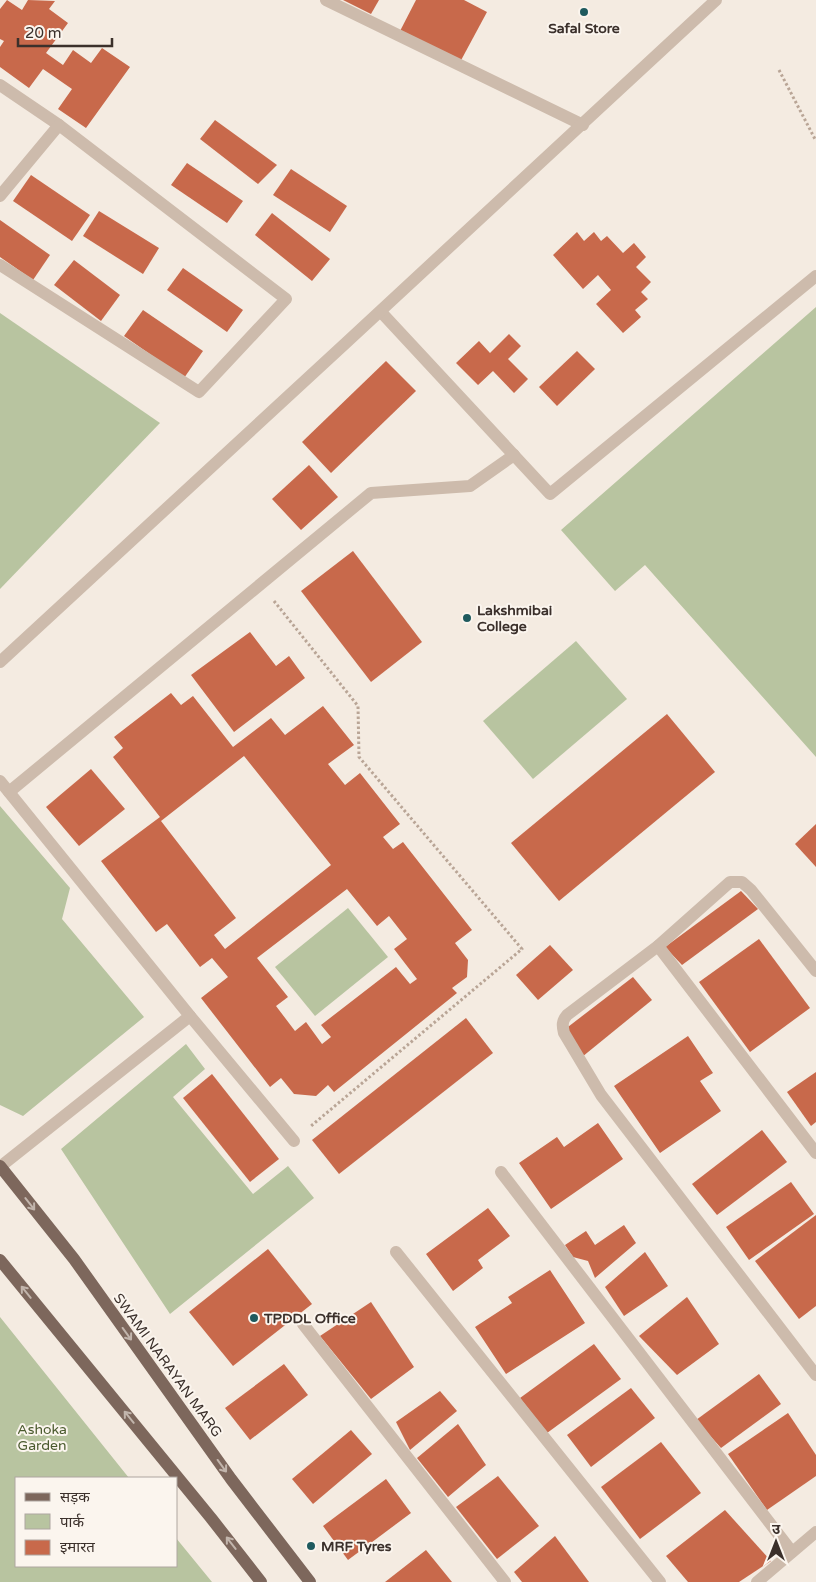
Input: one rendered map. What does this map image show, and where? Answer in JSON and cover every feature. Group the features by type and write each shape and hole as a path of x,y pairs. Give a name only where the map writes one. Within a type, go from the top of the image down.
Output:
{"main road":[{"name":"SWAMI NARAYAN MARG","path":"1,1166 74,1259 231,1479 310,1582"},
{"path":"0,1260 212,1518 261,1582"}],"street":[{"path":"326,0 583,125"},
{"path":"0,662 381,312 716,0"},
{"path":"0,85 59,125 286,299 199,392 0,265"},
{"path":"0,196 59,125"},
{"path":"381,312 550,494 816,276"},
{"path":"9,792 370,493 470,486 514,455"},
{"path":"0,781 294,1141"},
{"path":"816,971 751,890 742,882 730,882 658,946 567,1015 563,1020 562,1026 564,1033 601,1094 816,1374"},
{"path":"658,946 816,1153"},
{"path":"1,1166 190,1016"},
{"path":"501,1172 792,1552"},
{"path":"396,1252 660,1582"},
{"path":"303,1324 505,1582"},
{"path":"756,1582 816,1532"}],"path":[{"path":"779,70 816,140"},
{"path":"261,584 358,706 359,757 522,948 294,1141"}],"green space":[{"path":"816,307 816,757 645,565 615,591 561,530"},
{"path":"0,313 160,423 0,589"},
{"path":"576,641 627,699 533,779 483,721"},
{"path":"0,806 70,888 62,919 144,1017 23,1116 0,1105"},
{"path":"348,908 388,957 315,1016 275,967"},
{"path":"186,1044 205,1069 173,1097 253,1194 288,1166 314,1198 170,1314 61,1149"},
{"name":"Ashoka Garden","path":"0,1317 128,1477 15,1477 15,1567 178,1567 178,1540 212,1582 0,1582"}],"building":[{"path":"7,0 22,10 28,0 55,1 49,9 68,23 46,53 63,65 73,50 91,63 102,48 130,67 86,128 58,109 72,89 43,69 29,88 0,67 0,47 4,41 0,39 0,9"},
{"path":"343,0 379,0 371,14"},
{"path":"416,0 464,0 487,12 459,64 399,33"},
{"path":"215,120 277,165 258,184 200,139"},
{"path":"187,163 243,201 227,223 171,185"},
{"path":"291,169 347,206 330,232 273,195"},
{"path":"31,175 90,215 72,241 13,201"},
{"path":"99,211 159,248 143,274 83,236"},
{"path":"272,213 330,259 312,281 255,235"},
{"path":"0,220 50,255 33,280 0,257"},
{"path":"577,232 584,241 594,232 601,241 607,236 623,253 634,243 646,257 636,267 651,282 641,292 648,299 635,310 641,317 623,333 596,304 611,290 598,275 583,289 553,255"},
{"path":"74,260 120,295 101,321 54,285"},
{"path":"183,268 243,310 227,332 167,290"},
{"path":"143,310 203,351 184,378 124,336"},
{"path":"509,334 521,346 508,359 528,379 514,393 493,371 478,385 456,363 479,341 490,353"},
{"path":"577,351 595,369 557,406 539,387"},
{"path":"386,361 416,391 331,473 302,442"},
{"path":"309,465 338,497 301,530 272,499"},
{"path":"353,551 422,642 371,682 301,591"},
{"path":"250,632 276,666 289,656 305,678 234,732 191,675"},
{"path":"171,693 181,705 193,696 233,747 271,718 285,735 323,706 354,745 328,764 345,785 360,773 400,824 383,837 393,849 403,842 472,930 455,943 468,960 467,977 452,988 457,993 334,1092 328,1085 316,1096 294,1094 281,1078 270,1087 201,998 228,977 212,958 200,967 167,924 156,932 101,861 160,817 113,757 123,748 114,737","holes":["244,756 331,865 225,949 214,935 236,918 161,821","347,889 377,926 389,916 407,939 394,949 417,979 410,984 396,967 321,1025 331,1037 322,1044 306,1022 295,1031 276,1006 288,997 257,958"]},
{"path":"667,714 715,772 559,901 511,843"},
{"path":"91,769 125,809 79,846 46,807"},
{"path":"816,824 816,867 795,844"},
{"path":"741,891 758,909 682,965 665,947"},
{"path":"759,939 810,1008 750,1052 699,982"},
{"path":"550,945 573,970 538,1000 516,975"},
{"path":"633,977 652,1000 582,1057 564,1030"},
{"path":"466,1018 493,1053 339,1174 312,1140"},
{"path":"688,1036 713,1073 700,1081 721,1111 660,1153 614,1086"},
{"path":"816,1072 816,1122 811,1126 787,1092"},
{"path":"212,1074 279,1159 250,1182 183,1098"},
{"path":"598,1123 623,1159 551,1209 519,1163 557,1137 564,1147"},
{"path":"762,1130 787,1162 717,1215 692,1184"},
{"path":"791,1182 814,1214 749,1260 726,1227"},
{"path":"488,1208 510,1236 478,1260 483,1268 453,1291 426,1254"},
{"path":"816,1215 816,1306 799,1319 755,1261"},
{"path":"624,1225 636,1243 595,1278 588,1261 573,1257 565,1245 586,1231 595,1245"},
{"path":"268,1249 312,1304 233,1366 189,1312"},
{"path":"645,1252 668,1286 624,1316 605,1287"},
{"path":"550,1270 585,1323 506,1374 475,1327 512,1303 508,1297"},
{"path":"687,1297 719,1344 677,1375 639,1336"},
{"path":"371,1302 414,1367 371,1399 320,1336"},
{"path":"594,1344 621,1379 547,1433 520,1398"},
{"path":"284,1364 308,1395 250,1440 225,1408"},
{"path":"759,1374 781,1404 721,1448 696,1420"},
{"path":"631,1388 655,1418 591,1467 567,1435"},
{"path":"440,1391 457,1411 410,1450 396,1422"},
{"path":"788,1413 816,1455 816,1476 767,1510 728,1454"},
{"path":"458,1424 486,1465 448,1497 417,1458"},
{"path":"351,1430 372,1454 313,1504 292,1479"},
{"path":"661,1442 701,1493 640,1539 601,1487"},
{"path":"498,1476 539,1526 497,1559 456,1507"},
{"path":"386,1479 411,1513 348,1560 323,1526"},
{"path":"725,1510 771,1561 739,1582 688,1582 666,1556"},
{"path":"555,1536 589,1582 522,1582 514,1572"},
{"path":"426,1550 452,1582 385,1582"}],"place":[{"name":"Safal Store","path":"584,12"},
{"name":"Lakshmibai College","path":"467,618"},
{"name":"TPDDL Office","path":"254,1318"},
{"name":"MRF Tyres","path":"311,1546"}]}
